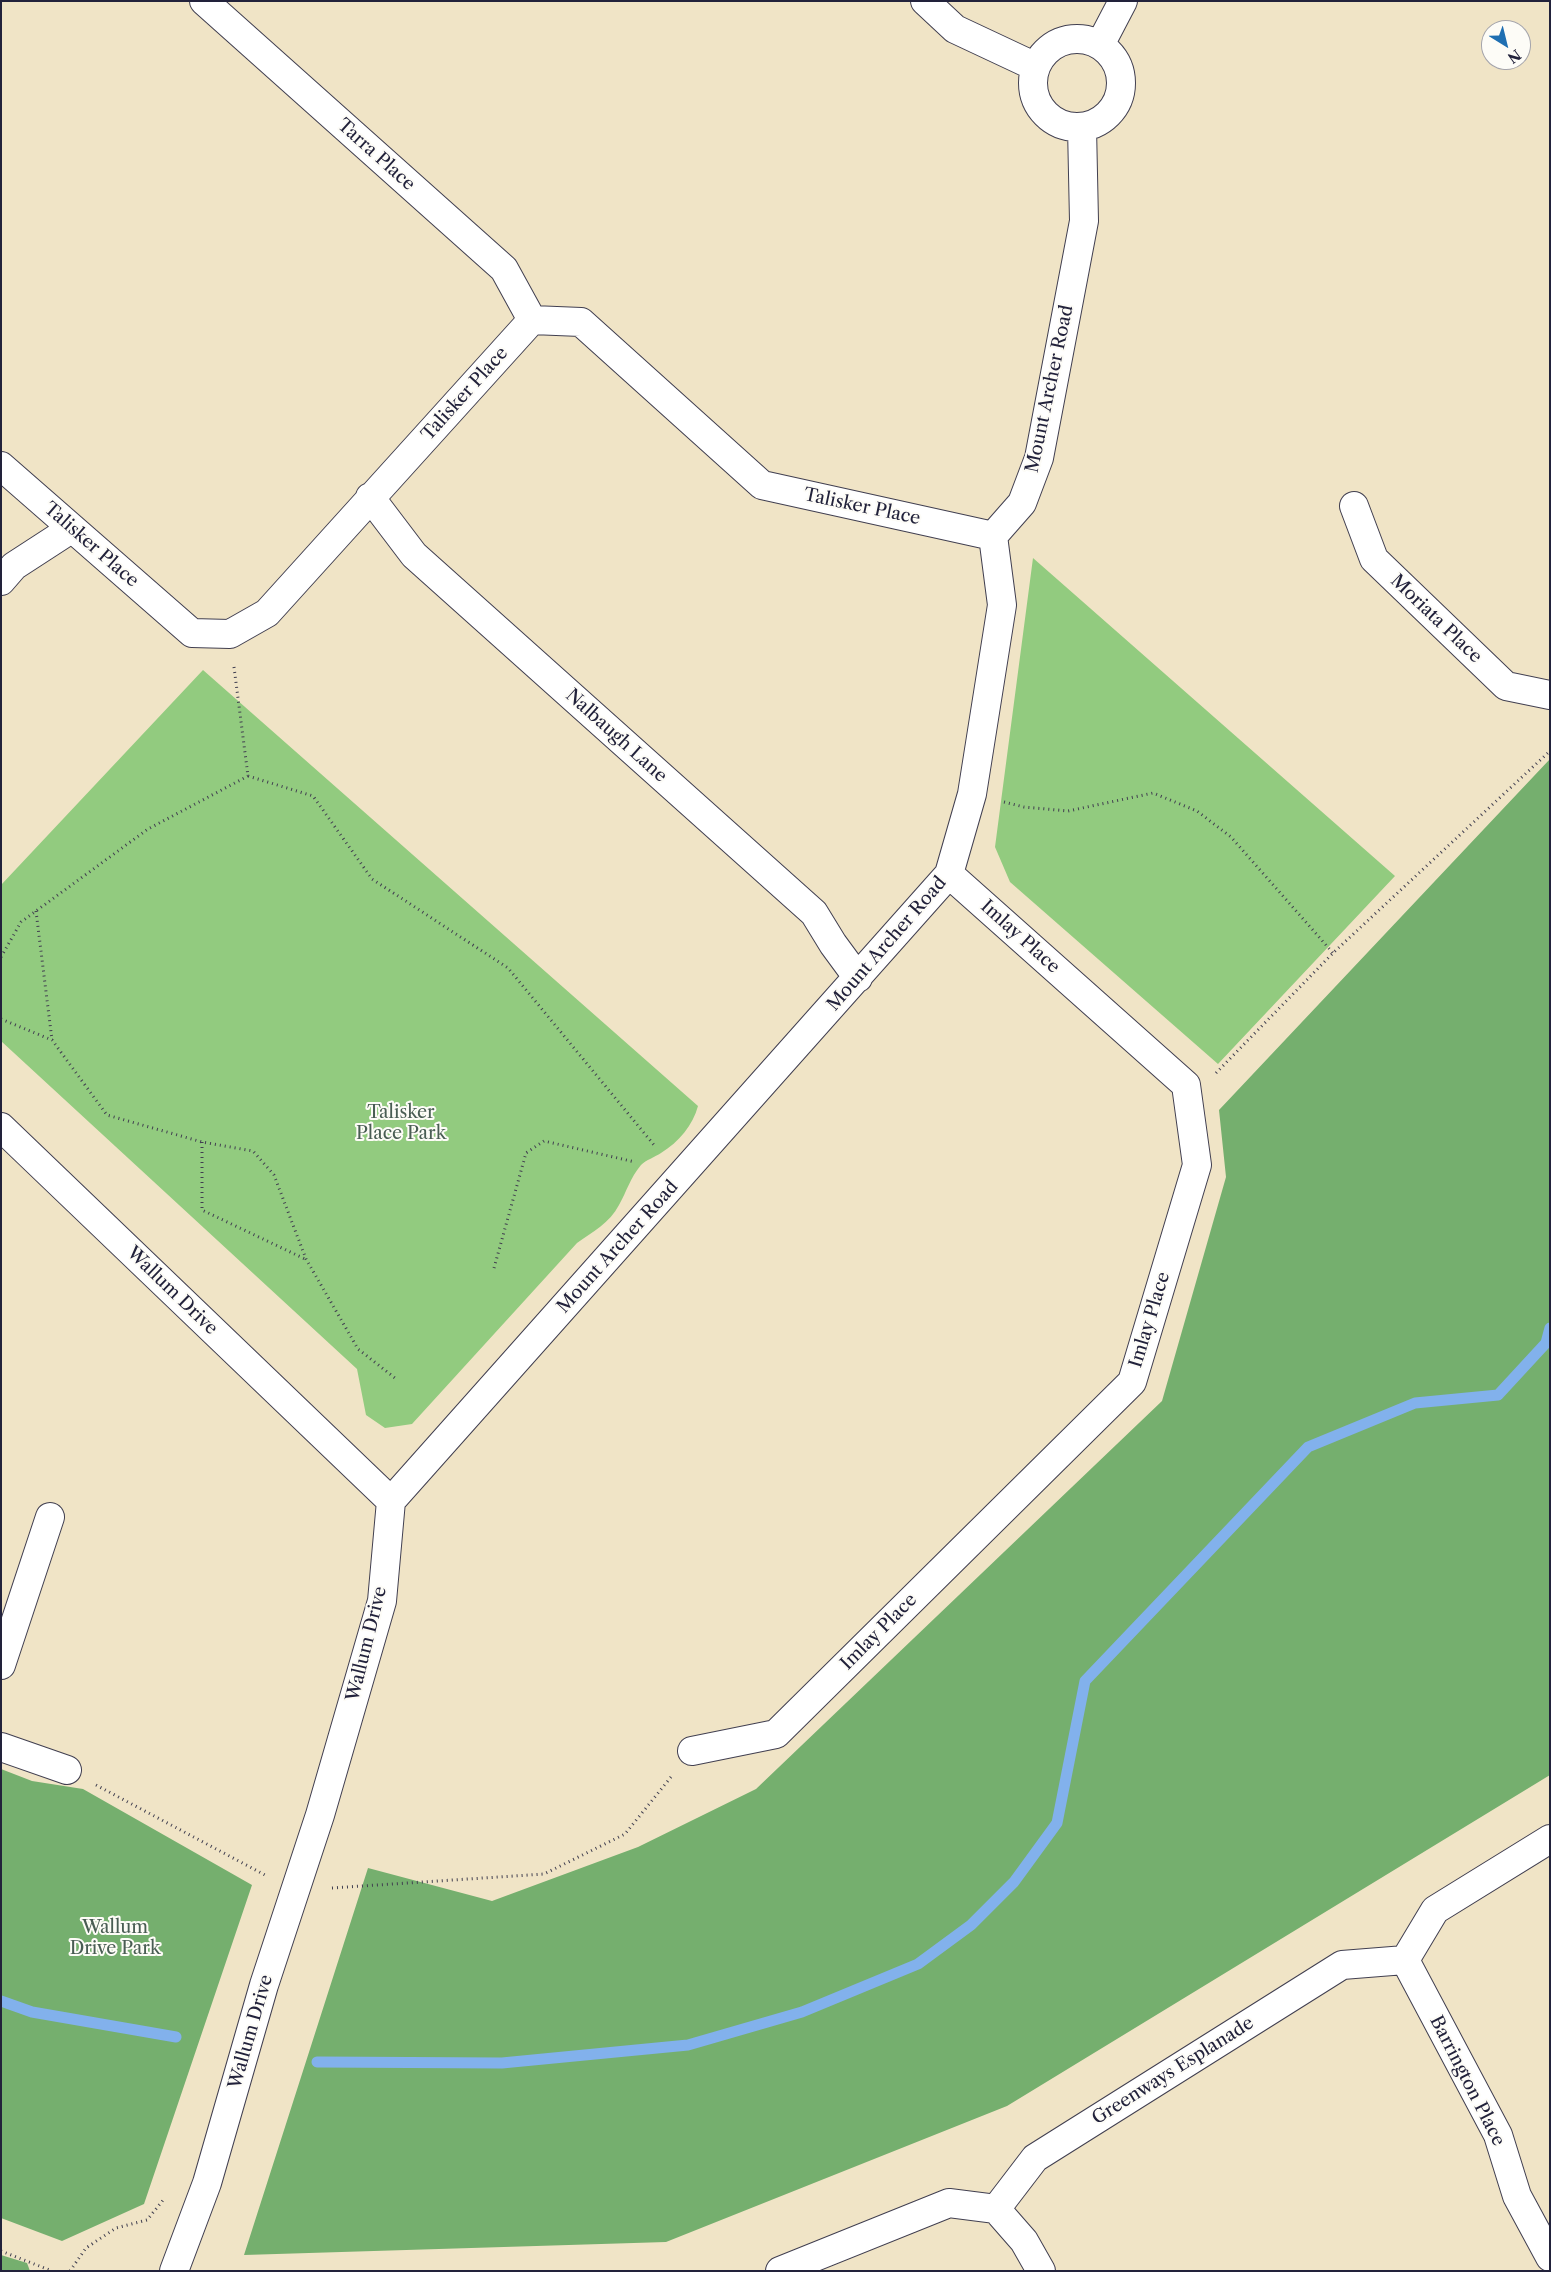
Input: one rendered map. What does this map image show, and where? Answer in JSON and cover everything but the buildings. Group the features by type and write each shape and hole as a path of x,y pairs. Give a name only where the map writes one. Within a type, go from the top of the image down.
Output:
{"street":[{"name":"Tarra Place","path":"204,1 504,269 532,320"},
{"path":"925,1 955,29 1036,67"},
{"path":"1100,45 1123,1"},
{"path":"1076,39 1089,40 1100,45 1114,58 1120,71 1121,86 1118,101 1110,113 1098,122 1082,127 1070,127 1057,123 1045,114 1037,102 1033,89 1036,67 1048,50 1061,42 1076,39"},
{"name":"Mount Archer Road","path":"391,1501 949,874 972,794 1002,605 993,536 1022,503 1039,458 1084,221 1082,127"},
{"name":"Talisker Place","path":"1,466 192,633 230,634 267,613 532,320 581,322 762,485 993,536"},
{"name":"Nalbaugh Lane","path":"370,497 414,555 814,913 833,944 858,978"},
{"name":"Moriata Place","path":"1354,506 1374,560 1506,686 1550,695"},
{"path":"1,581 14,566 71,529"},
{"name":"Imlay Place","path":"692,1751 776,1734 1132,1382 1197,1165 1186,1085 949,874"},
{"name":"Wallum Drive","path":"1,1127 391,1501 382,1601 320,1815 264,1985 207,2182 174,2271"},
{"path":"1,1665 50,1517"},
{"path":"1,1748 67,1770"},
{"path":"1405,1960 1435,1910 1550,1839"},
{"name":"Greenways Esplanade","path":"996,2209 1035,2158 1342,1965 1405,1960"},
{"name":"Barrington Place","path":"1405,1960 1498,2135 1517,2196 1550,2257"},
{"path":"780,2271 949,2203 996,2209 1024,2241 1041,2271"}],"path":[{"path":"230,634 248,776"},
{"path":"1186,1085 1219,1072 1333,953 1550,751"},
{"path":"1,957 21,922 36,911 148,829 248,776 313,796 372,879 508,968 654,1145"},
{"path":"972,794 1024,807 1068,812 1153,793 1197,811 1231,837 1333,953"},
{"path":"36,911 52,1040 106,1115 202,1142 253,1152 274,1175 306,1259 358,1348 395,1378"},
{"path":"1,1019 52,1040"},
{"path":"494,1268 526,1153 544,1140 635,1162"},
{"path":"202,1142 202,1210 306,1259"},
{"path":"67,1770 294,1890 544,1874 624,1834 692,1751"},
{"path":"70,2271 86,2248 116,2228 147,2220 165,2198"},
{"path":"1,2251 52,2271"}],"green space":[{"path":"1033,558 1395,876 1218,1064 1010,882 995,847"},
{"name":"Talisker Place Park","path":"203,670 698,1106 693,1120 679,1138 668,1149 645,1162 637,1170 611,1217 577,1243 412,1424 385,1428 366,1415 357,1369 1,1041 1,885"},
{"path":"1550,759 1550,1775 1007,2106 666,2242 244,2255 368,1868 492,1901 638,1847 756,1789 1162,1401 1226,1177 1219,1110"},
{"name":"Wallum Drive Park","path":"1,1769 32,1781 83,1789 252,1885 144,2204 62,2241 1,2218"},
{"path":"1,2255 27,2263 30,2271 1,2271"}],"waterway":[{"path":"317,2062 502,2063 688,2045 802,2012 918,1964 971,1925 1014,1882 1057,1823 1085,1681 1308,1447 1415,1403 1498,1395 1546,1343 1550,1328"},
{"path":"1,2001 32,2012 176,2037"}]}
